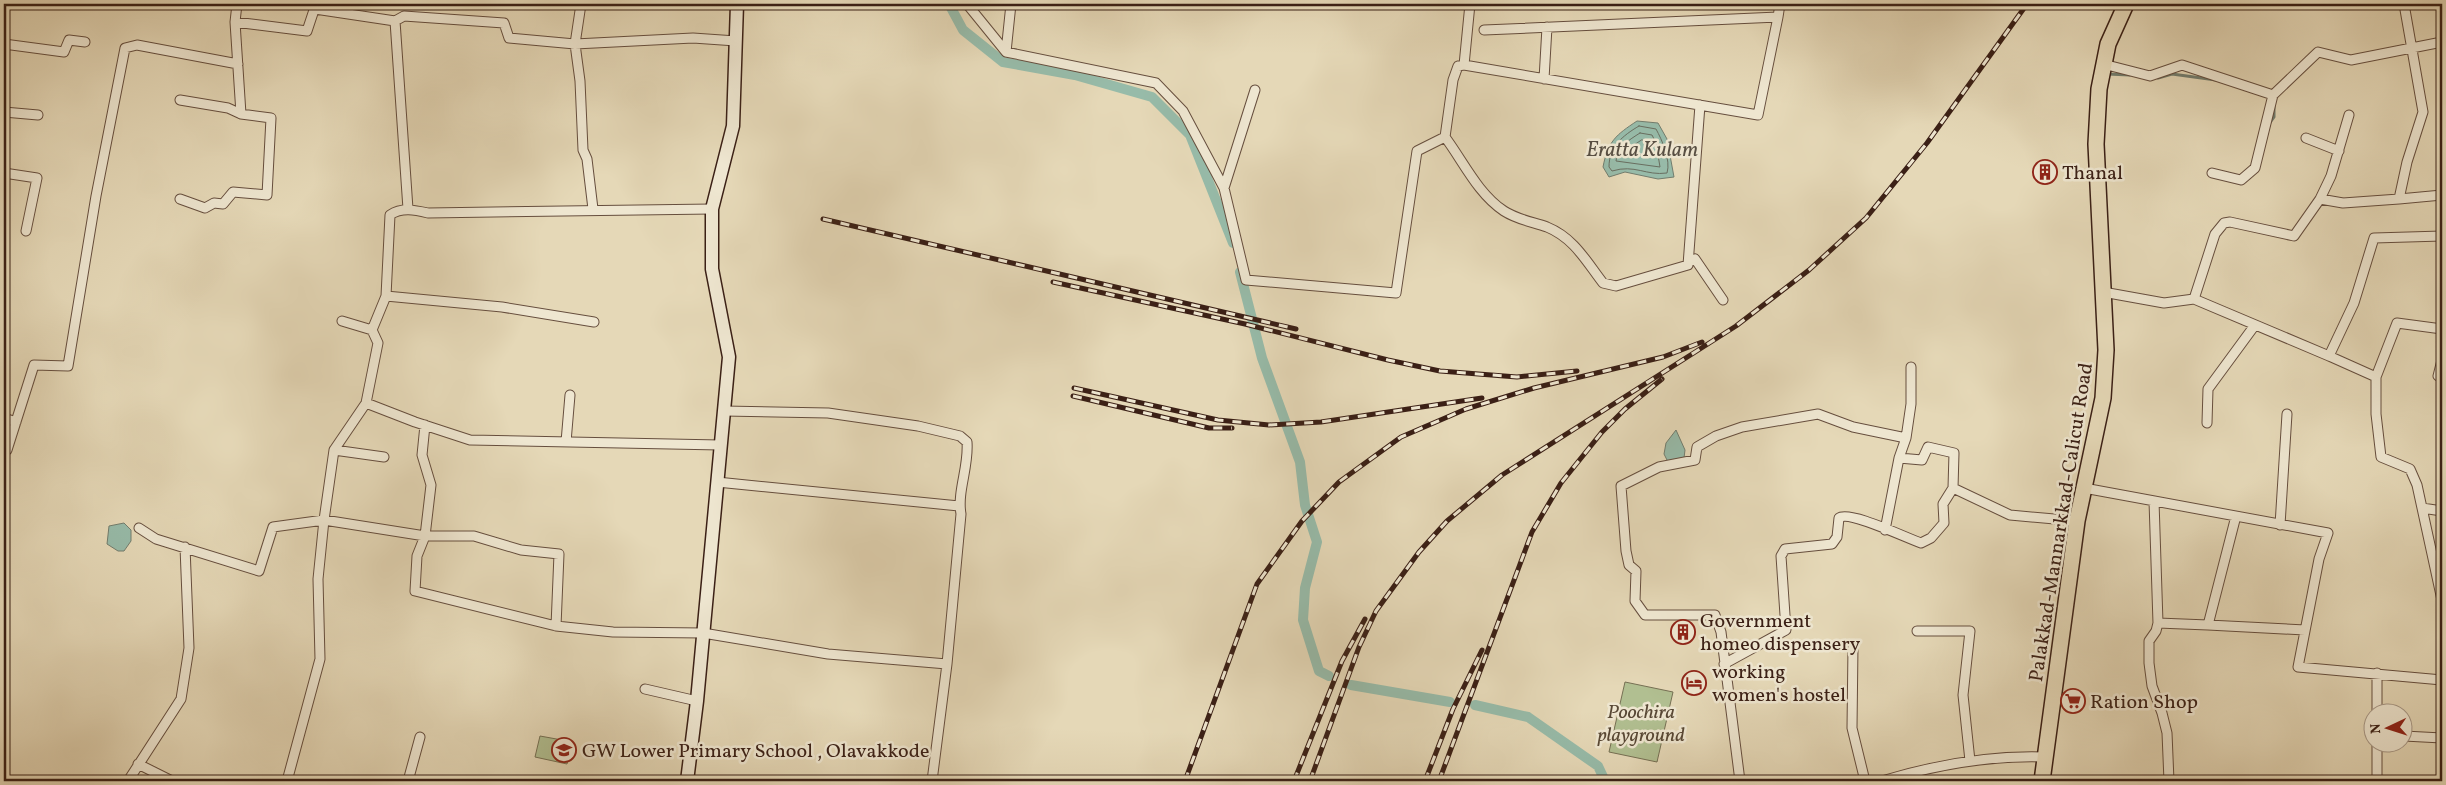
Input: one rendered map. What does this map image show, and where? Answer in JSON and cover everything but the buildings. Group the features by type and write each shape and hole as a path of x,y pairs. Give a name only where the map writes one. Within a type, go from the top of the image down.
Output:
{"highway":[{"name":"Palakkad-Mannarkkad-Calicut Road","path":"2042,781 2077,521 2103,398 2106,350 2096,144 2099,90 2108,44 2126,4"}],"street":[{"path":"237,4 235,22 241,114"},
{"path":"581,4 575,44 581,98 583,150 587,159 593,209"},
{"path":"687,781 697,701 729,357 712,269 712,209 733,126 737,4"},
{"path":"967,4 1006,52 1156,83 1183,111 1224,188 1246,280 1396,293 1417,151 1444,137"},
{"path":"1006,52 1011,4"},
{"path":"1464,65 1470,4"},
{"path":"1723,300 1695,259 1689,262 1688,265 1622,284 1608,286 1603,283 1579,249 1566,236 1548,228 1519,220 1503,211 1482,192 1444,137 1454,80 1458,66 1464,65 1758,115 1780,4"},
{"path":"2399,199 2407,162 2423,112 2404,4"},
{"path":"235,22 307,31 315,6 395,21 404,16 504,23 509,38 575,44 693,38 736,41"},
{"path":"1484,30 1778,17"},
{"path":"395,21 408,209"},
{"path":"1544,79 1547,27"},
{"path":"4,44 64,52 69,40 85,42"},
{"path":"2212,173 2241,180 2255,168 2273,95 2318,52 2351,60 2442,42"},
{"path":"8,450 34,364 68,366 96,196 126,48 137,44 238,64"},
{"path":"2103,64 2150,76 2182,65 2273,95"},
{"path":"1224,188 1255,90"},
{"path":"180,100 228,108 241,114 271,118 267,195 233,192 223,204 214,203 205,208 180,199"},
{"path":"1689,262 1700,105"},
{"path":"4,112 38,115"},
{"path":"2194,299 2215,234 2224,223 2230,222 2294,236 2320,199 2331,176 2340,151 2349,115"},
{"path":"2306,138 2340,151"},
{"path":"4,174 37,178 26,231"},
{"path":"2320,199 2343,203 2442,195"},
{"path":"287,781 320,659 318,579 334,450 366,402 378,343 372,330 386,296 390,215 408,209 428,213 593,209 712,209"},
{"path":"2329,356 2354,303 2374,238 2442,236"},
{"path":"2103,292 2164,303 2194,299 2376,377"},
{"path":"386,296 502,307 594,322"},
{"path":"342,321 372,330"},
{"path":"2442,329 2397,323 2376,377 2376,414 2381,457 2410,469 2417,485 2442,600"},
{"path":"2207,424 2208,389 2255,325"},
{"path":"2438,376 2442,360"},
{"path":"1885,530 1899,458 1906,438 1911,404 1911,367"},
{"path":"566,442 570,395"},
{"path":"366,402 470,440 720,445"},
{"path":"724,411 828,413 918,426 960,436 967,442 968,459 959,506 961,514 947,664 932,781"},
{"path":"1740,781 1721,632 1715,615 1645,615 1635,601 1636,571 1629,565 1626,551 1621,486 1659,467 1695,460 1698,447 1716,436 1742,427 1788,419 1818,414 1853,427 1906,438"},
{"path":"2280,524 2287,414"},
{"path":"4,418 16,422"},
{"path":"425,425 422,455 430,485 425,536 417,556 414,591 416,593 556,626 613,632 703,633 828,654 947,664"},
{"path":"1724,664 1786,630 1781,556 1785,549 1832,544 1837,536 1839,518 1842,516 1872,522 1885,530 1920,543 1930,538 1944,523 1943,504 1953,488 1954,453 1928,447 1922,460 1899,458"},
{"path":"334,450 384,458"},
{"path":"716,482 959,506"},
{"path":"1953,488 2010,514 2077,521"},
{"path":"2084,488 2328,533 2318,559 2298,667 2442,680"},
{"path":"2154,501 2158,623 2156,631 2149,641 2149,662 2152,686 2167,733 2169,781"},
{"path":"2422,508 2442,511"},
{"path":"2208,625 2236,516"},
{"path":"139,528 156,539 259,570 273,527 324,520 425,536 474,536 521,550 559,554 556,626"},
{"path":"128,781 181,700 189,648 185,547"},
{"path":"2158,623 2305,630"},
{"path":"1917,631 1970,631 1963,695 1970,762"},
{"path":"1853,646 1852,728 1865,781"},
{"path":"2377,673 2377,702"},
{"path":"645,689 697,701"},
{"path":"408,781 420,737"},
{"path":"2414,737 2442,738"},
{"path":"2377,752 2377,781"},
{"path":"1882,781 1929,768 1991,758 2045,757"},
{"path":"138,764 172,781"}],"green space":[{"name":"Poochira playground","path":"1625,682 1673,692 1657,762 1609,752"},
{"path":"540,736 573,742 567,764 535,757"}],"water":[{"name":"Eratta Kulam","path":"1637,121 1658,123 1667,139 1674,177 1658,179 1625,172 1609,177 1603,167 1610,145 1618,135"},
{"path":"1676,430 1685,450 1684,458 1668,462 1664,454 1666,443"},
{"path":"124,523 131,530 131,541 124,551 118,551 107,544 109,526"}],"waterway":[{"path":"949,4 963,30 1003,62 1075,75 1152,97 1190,135 1233,243"},
{"path":"2107,74 2130,75"},
{"path":"2158,78 2172,74 2216,80"},
{"path":"2269,124 2274,117 2274,105"},
{"path":"1240,272 1262,358 1300,462 1305,505 1317,542 1305,588 1303,620 1319,671 1329,676"},
{"path":"1351,685 1450,702"},
{"path":"1475,705 1528,717 1598,766 1605,781"}],"railway":[{"path":"1310,781 1359,647 1376,611 1419,552 1447,521 1502,475 1736,326 1809,270 1866,218 1927,143 2027,4"},
{"path":"823,219 1296,329"},
{"path":"1053,282 1245,324 1440,371 1517,377 1577,371"},
{"path":"1185,781 1257,584 1302,521 1339,482 1401,437 1466,409 1534,388 1663,357 1702,342"},
{"path":"1439,781 1532,532 1561,483 1602,432 1625,409 1662,379"},
{"path":"1074,388 1218,420 1269,425 1321,422 1482,398"},
{"path":"1073,396 1209,428 1232,428"},
{"path":"1294,781 1342,661 1365,619"},
{"path":"1425,781 1453,709 1482,650"}],"place":[{"name":"Thanal","path":"2045,172"},
{"name":"Government homeo dispensery","path":"1683,632"},
{"name":"working women's hostel","path":"1694,683"},
{"name":"Ration Shop","path":"2073,701"},
{"name":"GW Lower Primary School , Olavakkode","path":"564,750"}]}
